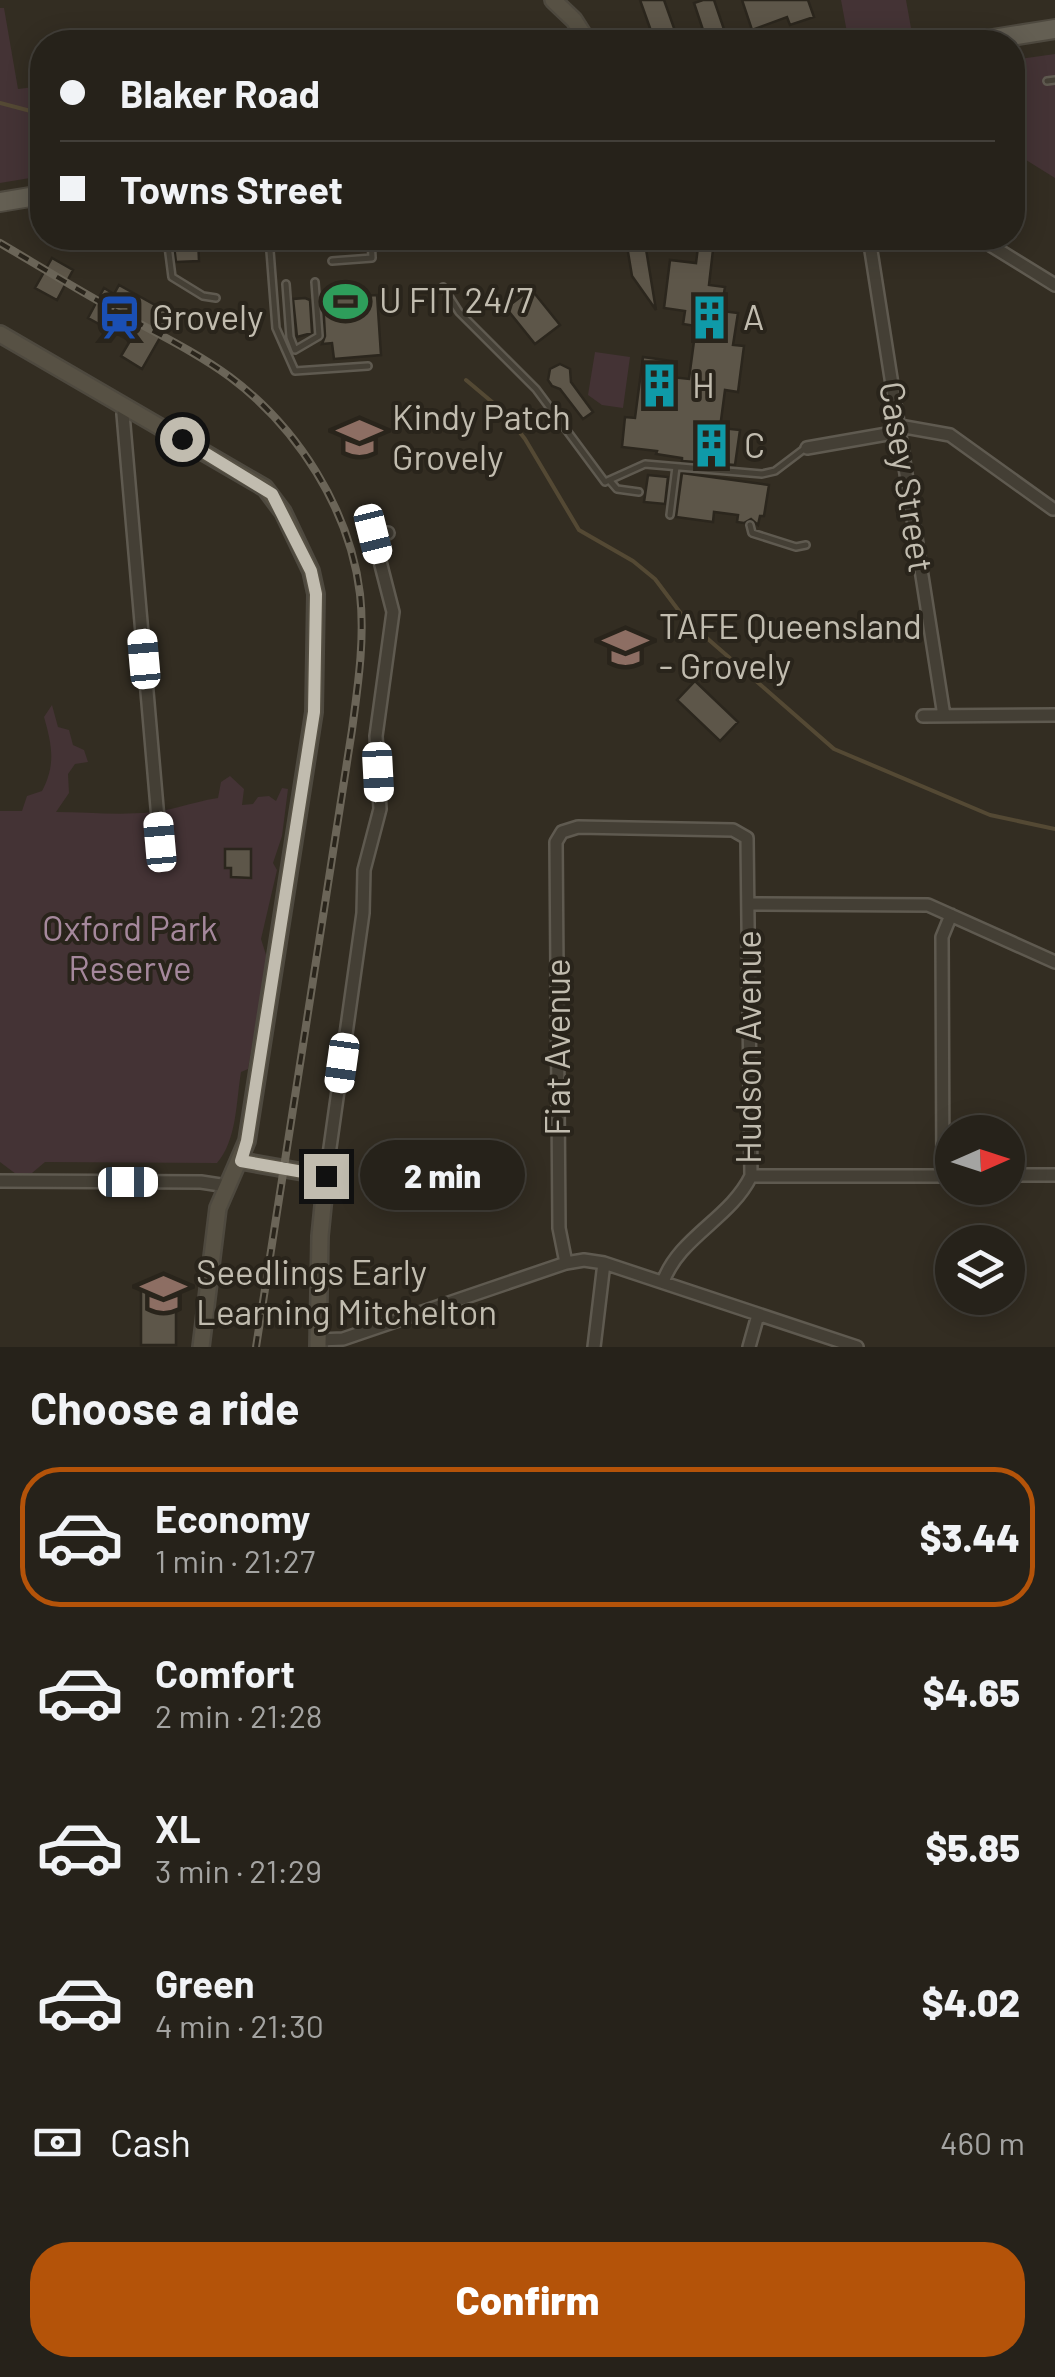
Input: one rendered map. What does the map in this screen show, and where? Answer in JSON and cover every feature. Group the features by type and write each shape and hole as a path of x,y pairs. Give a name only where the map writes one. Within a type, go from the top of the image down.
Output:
{"main road":[{"path":"1025,34 1055,29"},
{"path":"0,202 30,198"}],"street":[{"path":"553,0 580,30"},
{"name":"Casey Street","path":"871,250 944,716"},
{"path":"998,250 1055,285"},
{"path":"0,334 265,488 283,512 311,571 316,594 314,712 247,1141 218,1208 200,1347"},
{"path":"126,407 123,414 160,842"},
{"path":"807,448 905,427 950,435 1054,511"},
{"path":"388,532 373,534 393,612 376,736 380,808 364,870 363,912 326,1176 320,1236 319,1344 584,1260 604,1263 858,1347"},
{"path":"924,716 1055,715"},
{"name":"Fiat Avenue","path":"566,1263 558,1208 556,842 562,832 578,827 717,828 734,830 747,838"},
{"name":"Hudson Avenue","path":"663,1282 680,1252 742,1196 751,1176 747,838"},
{"path":"750,904 914,903 951,915 1055,962"},
{"path":"946,1115 942,937 951,915"},
{"path":"241,1161 326,1176"},
{"path":"1025,1175 1055,1175"},
{"path":"751,1176 935,1176"},
{"path":"0,1181 201,1182 227,1186"},
{"path":"594,1347 604,1263"},
{"path":"749,1347 758,1316"}],"lane":[{"path":"169,250 172,278 203,296 216,298"},
{"path":"270,250 276,328 295,371 368,366"},
{"path":"332,261 372,258 372,250"},
{"path":"286,284 290,337 296,350 319,336 315,282"},
{"path":"444,287 459,312 536,390 603,481 610,481 636,465 762,474 774,471 797,451 807,448"},
{"path":"670,515 676,467"},
{"path":"610,481 618,490 639,492"},
{"path":"750,525 752,533 796,547 806,545"}],"green space":[{"path":"841,0 906,0 911,28 847,30"},
{"path":"0,8 4,8 18,89 30,88 30,178 0,183"},
{"path":"1055,54 1055,178 1025,159 1025,58"},
{"path":"595,352 630,357 623,408 602,405 588,395"},
{"name":"Oxford Park Reserve","path":"52,705 58,727 69,730 73,745 84,750 88,762 75,764 68,774 69,793 56,812 164,810 218,798 221,782 230,776 244,789 242,805 253,804 258,797 269,796 276,801 282,788 288,789 282,836 273,863 277,870 261,939 267,958 248,1069 241,1072 232,1132 217,1163 45,1162 32,1173 16,1174 0,1162 0,811 22,811 27,796 42,791 51,755 44,717"}],"building":[{"path":"640,0 664,0 675,30 651,30"},
{"path":"714,0 724,30 703,30 694,3"},
{"path":"742,0 808,0 814,17 790,25 787,17 752,30"},
{"path":"174,250 199,250 199,261 176,262"},
{"path":"628,250 646,250 656,310 632,276"},
{"path":"698,250 713,250 709,285 725,287 721,311 738,313 733,345 744,346 738,392 725,390 720,428 740,430 735,465 682,461 656,454 657,451 622,447 625,417 635,418 643,357 672,361 670,377 689,379 696,326 683,324 685,311 664,308 670,260 696,263"},
{"path":"52,258 73,270 57,300 35,288"},
{"path":"119,285 173,315 142,369 121,356 130,341 88,318 104,288 114,294"},
{"path":"531,289 560,325 535,344 506,308"},
{"path":"377,295 381,355 334,359 332,343 322,344 323,299"},
{"path":"293,299 310,300 312,333 297,337"},
{"path":"560,364 570,369 571,382 593,412 583,419 548,380 550,369"},
{"path":"682,473 769,485 764,516 760,516 758,525 751,519 737,522 738,515 714,512 713,522 676,517"},
{"path":"648,475 668,477 665,504 644,502"},
{"path":"695,681 738,722 720,741 677,700"},
{"path":"225,849 251,849 251,878 231,877 231,868 225,868"},
{"path":"141,1283 176,1288 176,1345 141,1345"}],"waterway":[{"path":"0,103 30,111"},
{"path":"466,380 504,412 525,439 579,530 633,561 655,579 685,619 834,749 990,815 1055,829"}],"railway":[{"path":"0,243 204,359 254,397 298,445 316,472 345,531 354,562 362,628 356,696 256,1347"}],"place":[{"name":"U FIT 24/7","path":"346,301"},
{"name":"Grovely","path":"119,318"},
{"name":"A","path":"710,318"},
{"name":"H","path":"659,386"},
{"name":"Kindy Patch Grovely","path":"359,438"},
{"name":"C","path":"711,446"},
{"name":"TAFE Queensland - Grovely","path":"626,647"},
{"name":"Seedlings Early Learning Mitchelton","path":"163,1293"}],"route":[{"path":"182,439 272,494 311,571 316,594 314,712 241,1161 326,1176"}]}
